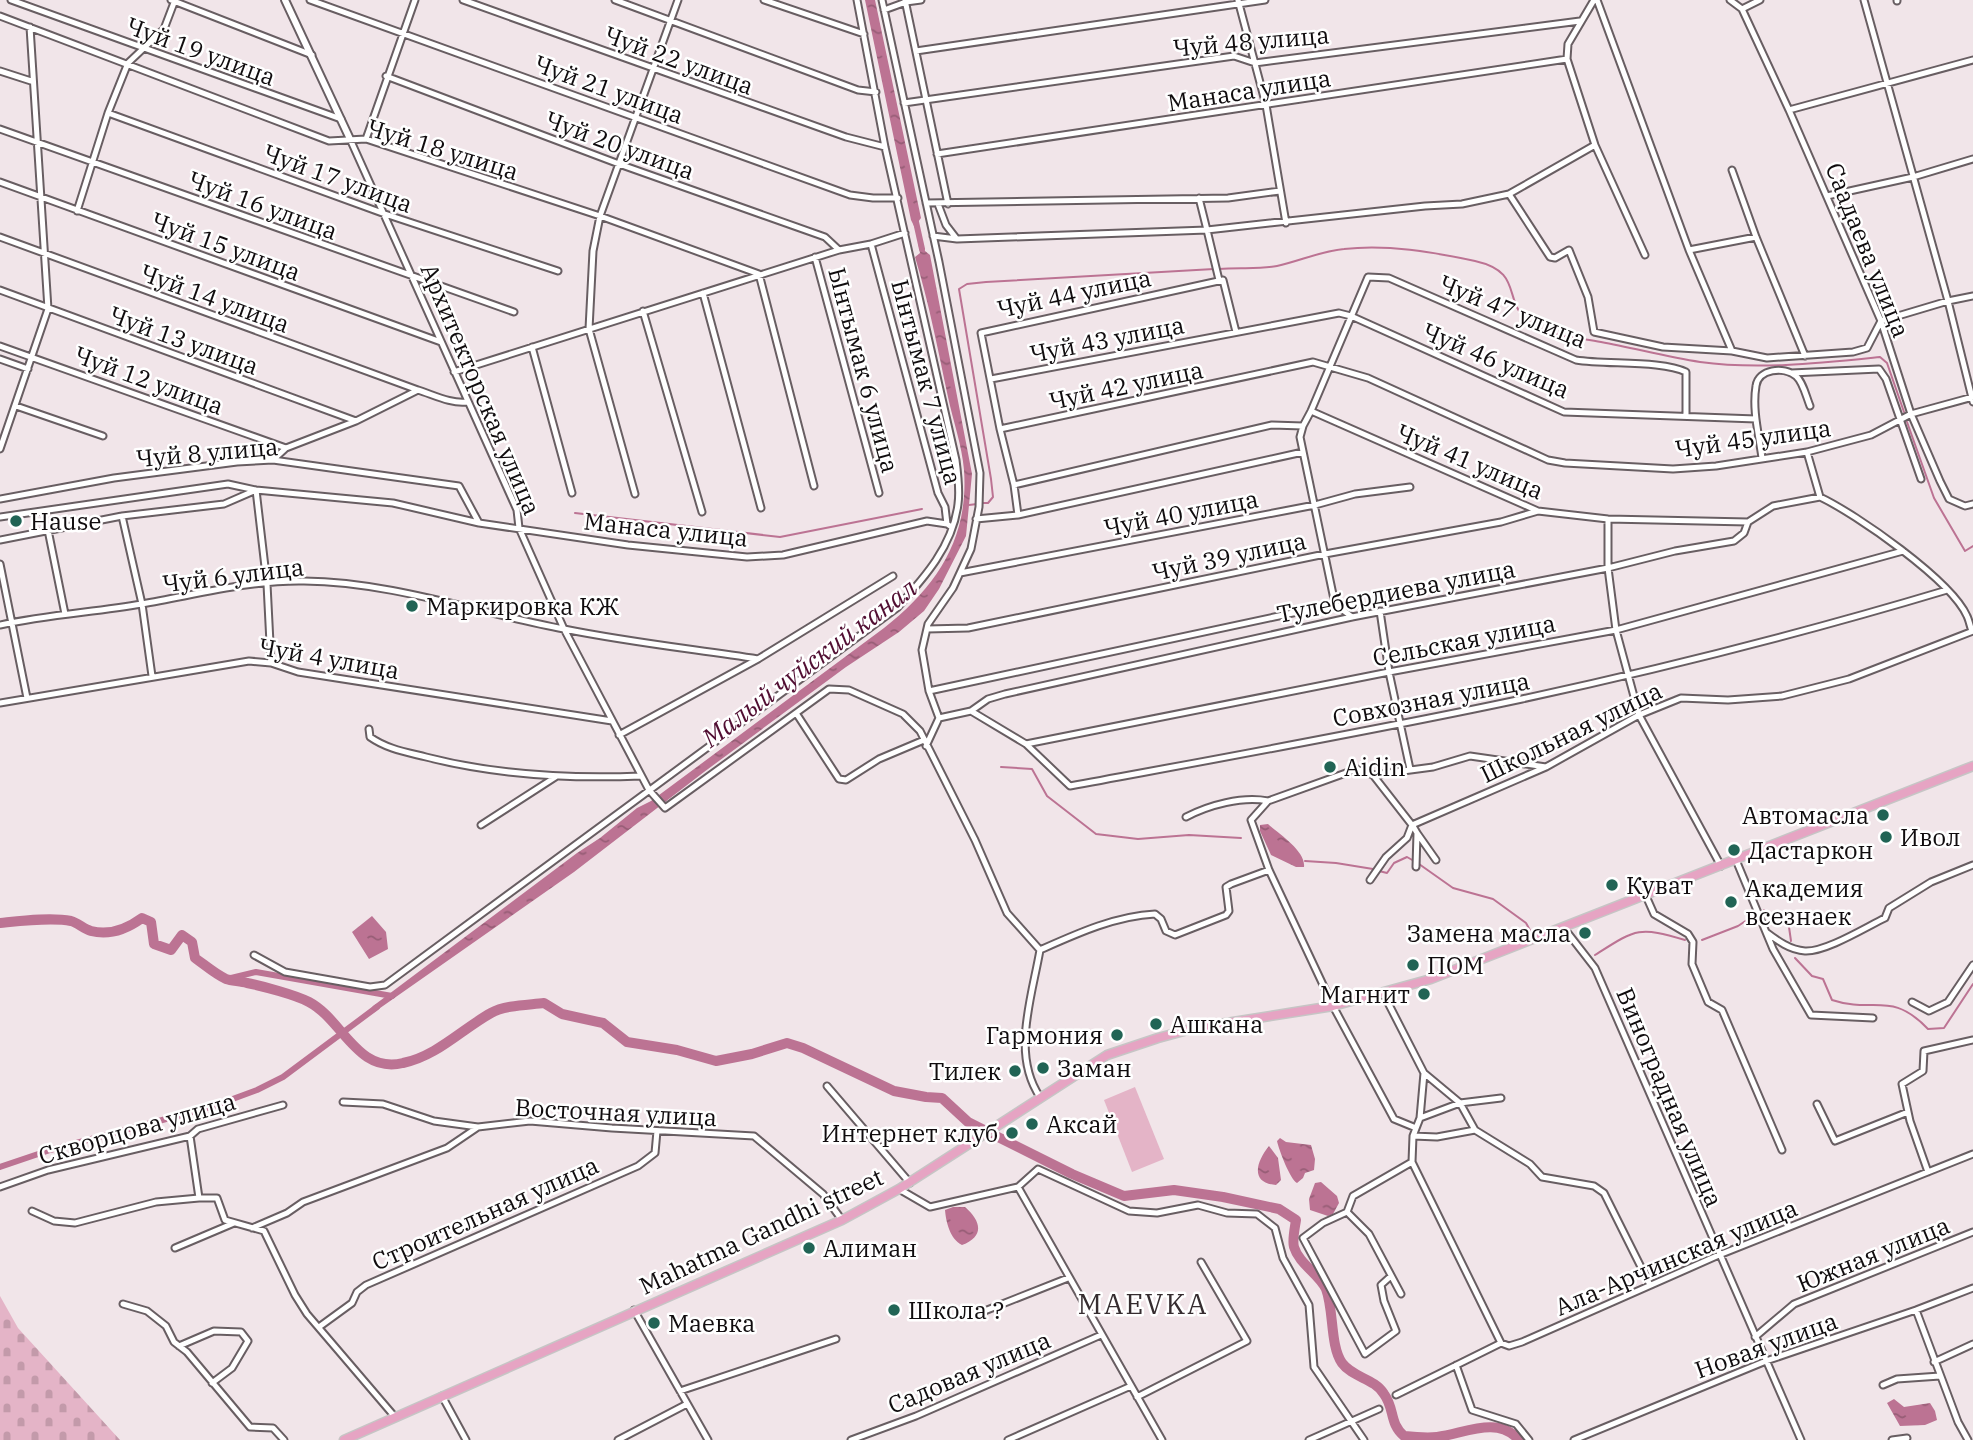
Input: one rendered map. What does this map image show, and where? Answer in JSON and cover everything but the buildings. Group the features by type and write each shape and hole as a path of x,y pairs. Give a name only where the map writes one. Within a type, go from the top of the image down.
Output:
{"main road":[{"name":"Mahatma Gandhi street","path":"344,1440 842,1220 910,1183 1107,1055 1158,1038 1207,1026 1333,1006 1431,979 1973,766"}],"street":[{"name":"Чуй 19 улица","path":"11,0 341,119"},
{"path":"77,211 108,113 128,63 164,29 174,0 312,55"},
{"name":"Архитекторская улица","path":"285,0 385,214 517,510 519,528 564,629 649,790 665,808 796,713"},
{"name":"Чуй 21 улица","path":"310,0 850,195 898,198"},
{"path":"366,139 415,0"},
{"name":"Чуй 22 улица","path":"463,0 846,137 885,147"},
{"path":"615,0 858,90 876,92"},
{"path":"635,494 589,329 593,251 600,216 678,0"},
{"path":"764,0 864,34"},
{"path":"254,956 285,972 370,987 385,985 897,608 940,555 958,505 956,460 885,147 857,0"},
{"path":"882,0 981,473 971,549 953,588 928,624 922,650 929,691 939,718"},
{"path":"884,10 906,1 921,0"},
{"path":"916,51 1265,0"},
{"path":"1595,0 1568,44 1567,59 1595,145 1645,255"},
{"path":"1595,0 1689,250 1732,351"},
{"name":"Саадаева улица","path":"1730,0 1742,9 1827,196 1881,321 1911,414 1949,499 1965,506 1973,504"},
{"path":"1742,9 1760,0"},
{"path":"1864,0 1948,301 1972,399"},
{"path":"906,1 948,204"},
{"path":"1239,2 1266,105 1286,223"},
{"name":"Чуй 18 улица","path":"0,16 329,141 366,139 600,216 759,274"},
{"name":"Чуй 48 улица","path":"904,103 1234,56 1255,63 1580,21"},
{"path":"0,449 48,309 31,81 30,27"},
{"name":"Манаса улица","path":"937,154 1567,59"},
{"path":"1789,110 1973,60"},
{"path":"0,71 31,81"},
{"name":"Чуй 20 улица","path":"386,76 619,164 825,237 839,250"},
{"name":"Чуй 17 улица","path":"108,113 385,214 558,271"},
{"name":"Чуй 16 улица","path":"0,129 514,312"},
{"path":"933,236 957,239 1207,230 1462,204 1509,194 1595,145"},
{"path":"1827,196 1913,177 1973,159"},
{"path":"1732,170 1756,237 1805,356"},
{"name":"Чуй 15 улица","path":"0,182 441,342"},
{"path":"926,203 1228,198 1280,191"},
{"path":"1509,194 1550,257 1555,258 1569,250 1588,297 1594,332 1663,347 1732,351 1767,358 1853,352 1867,348 1881,321 1973,296"},
{"path":"1199,198 1219,280 1223,280 1226,287 1233,333"},
{"path":"937,204 946,225 957,239"},
{"path":"454,372 759,274 905,233"},
{"name":"Чуй 14 улица","path":"0,237 456,404 467,402"},
{"path":"1689,250 1756,237"},
{"name":"Ынтымак 7 улица","path":"871,244 949,525"},
{"name":"Ынтымак 6 улица","path":"815,257 879,493"},
{"path":"759,274 814,486"},
{"name":"Чуй 47 улица","path":"1352,316 1368,277 1389,278 1576,360 1674,366 1686,372 1686,416"},
{"name":"Чуй 44 улица","path":"1018,515 981,333 1219,280"},
{"name":"Чуй 13 улица","path":"0,290 356,421"},
{"path":"703,293 761,508"},
{"path":"643,312 702,512"},
{"name":"Чуй 46 улица","path":"1233,333 1339,313 1352,316 1564,412 1756,419"},
{"path":"1352,316 1300,437 1335,604 1352,617"},
{"name":"Чуй 43 улица","path":"991,379 1233,333"},
{"name":"Чуй 12 улица","path":"0,346 286,448"},
{"path":"532,348 572,493"},
{"path":"0,359 28,369"},
{"name":"Чуй 45 улица","path":"1259,376 1313,362 1368,378 1548,460 1673,469 1716,466 1807,452 1871,435 1911,414 1972,399"},
{"path":"1791,373 1879,369 1886,379 1921,479"},
{"path":"1762,458 1756,419 1756,383 1762,374 1788,370 1798,378 1810,406"},
{"name":"Чуй 42 улица","path":"1000,429 1259,376"},
{"path":"272,460 286,448 356,421 418,390"},
{"path":"16,405 103,436"},
{"name":"Чуй 41 улица","path":"1311,411 1538,511 1608,519 1748,522"},
{"path":"0,425 7,427"},
{"path":"1014,485 1272,425 1303,425"},
{"path":"976,519 1018,515 1303,452"},
{"path":"1807,452 1820,497 1841,507 1903,551 1947,590 1967,614 1972,631"},
{"name":"Чуй 8 улица","path":"0,499 114,478 272,460 459,486 479,523"},
{"name":"Манаса улица","path":"0,517 228,484 256,490 393,503 479,523 641,546 747,556 783,555 928,521 949,525"},
{"name":"Чуй 40 улица","path":"960,573 1315,505 1355,494 1410,487"},
{"path":"256,490 267,584 271,663"},
{"name":"Манаса улица","path":"0,540 122,516 224,504 256,490"},
{"name":"Тулебердиева улица","path":"971,711 988,699 1005,694 1380,611 1734,541 1744,533 1748,522 1773,506 1820,497"},
{"name":"Чуй 39 улица","path":"926,629 968,628 1325,554 1501,522 1538,511"},
{"path":"122,516 142,604 152,676"},
{"path":"1608,519 1608,568 1616,630 1639,715 1721,866"},
{"path":"48,530 65,614"},
{"name":"Сельская улица","path":"1026,744 1616,630 1903,551"},
{"path":"0,564 27,698"},
{"path":"619,735 758,659 893,576"},
{"name":"Чуй 6 улица","path":"0,625 142,604 202,591 303,581 349,584 451,602 564,629 758,659"},
{"name":"Совхозная улица","path":"971,711 1026,744 1070,786 1400,723 1627,675 1841,621 1947,590"},
{"path":"929,691 1335,604"},
{"path":"1380,611 1389,672 1410,769"},
{"name":"Школьная улица","path":"1412,825 1546,766 1639,715 1681,698 1728,700 1782,696 1836,682 1972,631"},
{"name":"Чуй 4 улица","path":"0,703 249,661 271,663 298,672 612,720"},
{"path":"971,711 939,718 925,743 878,759 846,780 839,779 796,713 829,689 849,690 902,714 920,731 925,743 975,840 1007,913 1040,950"},
{"path":"369,729 370,737 382,746 460,766 518,774 641,776"},
{"path":"1416,1128 1394,1119 1333,1006 1269,870 1251,820 1268,801 1357,769 1373,775 1433,767 1470,756 1546,766"},
{"path":"1373,775 1436,860"},
{"path":"481,825 557,776"},
{"path":"1186,817 1252,798 1268,801"},
{"path":"1370,880 1386,857 1407,838 1412,825"},
{"path":"1416,867 1418,833"},
{"path":"1736,860 1773,949 1811,1015 1872,1018"},
{"path":"1766,932 1787,947 1807,951 1828,945 1885,918 1889,908 1931,882 1973,865"},
{"path":"1040,950 1089,929 1144,915 1155,914 1161,919 1166,931 1175,935 1226,915 1229,911 1226,887 1269,870"},
{"path":"1646,896 1654,914 1688,934 1693,942 1692,964 1708,1002 1722,1010 1782,1150"},
{"name":"Виноградная улица","path":"1564,928 1595,968 1801,1440"},
{"path":"1040,950 1024,1050 1032,1085 1040,1097"},
{"path":"1912,1002 1929,1011 1948,1002 1973,965"},
{"path":"1383,993 1424,1073 1460,1103 1475,1130 1530,1164 1542,1177 1594,1186 1604,1193 1650,1286"},
{"path":"1928,1172 1908,1112 1902,1084 1923,1071 1924,1051 1973,1040"},
{"path":"1424,1073 1420,1118 1413,1136 1412,1162 1502,1343"},
{"path":"827,1086 910,1183"},
{"path":"1420,1118 1460,1103 1501,1098"},
{"path":"342,1102 383,1104 434,1121 478,1127"},
{"path":"1818,1104 1835,1141 1908,1112"},
{"name":"Скворцова улица","path":"0,1187 48,1170 190,1136 198,1129 283,1105"},
{"name":"Восточная улица","path":"252,1228 303,1202 447,1148 478,1127 530,1121 754,1136 823,1194 842,1220"},
{"path":"1413,1136 1437,1137 1475,1130"},
{"name":"Строительная улица","path":"319,1327 352,1303 357,1292 366,1285 638,1166 654,1153 657,1131"},
{"path":"190,1136 200,1198"},
{"name":"Ала-Арчинская улица","path":"1396,1395 1502,1343 1509,1346 1522,1342 1719,1255 1973,1154"},
{"path":"1391,1276 1381,1285 1384,1301 1396,1331 1365,1354 1303,1238 1322,1223 1347,1212 1353,1196 1412,1162"},
{"path":"900,1189 930,1207 1018,1187 1038,1169 1129,1211 1157,1213 1198,1205 1227,1213 1257,1214 1275,1228 1283,1258 1308,1305 1314,1367 1364,1440"},
{"path":"1018,1187 1162,1440"},
{"path":"32,1211 54,1221 75,1223 156,1202 216,1198 225,1220 264,1231 295,1294 319,1327 395,1417"},
{"path":"1347,1212 1369,1234 1401,1294"},
{"path":"175,1248 235,1223"},
{"name":"Южная улица","path":"1755,1337 1794,1304 1973,1232"},
{"path":"1137,1397 1247,1341 1201,1262"},
{"path":"982,1312 1068,1278"},
{"name":"Новая улица","path":"1574,1440 1589,1438 1766,1361 1973,1288"},
{"path":"123,1304 147,1311 166,1326 179,1346 250,1427 273,1428 284,1440"},
{"path":"634,1310 708,1440"},
{"path":"1916,1310 1934,1362 1968,1440"},
{"path":"179,1346 214,1331 242,1332 248,1341 232,1368 212,1383"},
{"name":"Садовая улица","path":"851,1440 916,1416 1101,1335"},
{"path":"680,1391 836,1339"},
{"path":"1934,1362 1973,1344"},
{"path":"1456,1365 1472,1410 1516,1424 1529,1440"},
{"path":"1883,1385 1897,1379 1940,1376"},
{"path":"1008,1440 1130,1386"},
{"path":"442,1396 466,1440"},
{"path":"618,1440 687,1404"},
{"path":"1310,1440 1379,1409"},
{"path":"1892,1440 1907,1438"}],"green space":[{"path":"1135,1087 1164,1159 1132,1172 1104,1100"},
{"path":"0,1296 18,1328 120,1440 0,1440"}],"water":[{"path":"865,0 875,0 921,218 918,222 919,228 915,228 911,220"},
{"path":"922,241 925,251 930,255 972,474 966,536 939,589 924,611 899,632 846,667 704,772 574,872 373,1013 370,1010 373,1006 637,808 651,801 884,628 919,596 933,578 955,540 964,495 964,470 915,257 920,253 918,242"},
{"path":"1268,824 1296,849 1301,855 1304,867 1296,867 1271,855 1260,831 1260,825"},
{"path":"372,916 386,932 388,949 369,959 352,932"},
{"path":"1280,1138 1286,1142 1311,1145 1315,1159 1314,1170 1305,1173 1297,1183 1282,1157 1277,1141"},
{"path":"1269,1146 1278,1158 1281,1180 1276,1185 1262,1180 1258,1171"},
{"path":"1321,1182 1337,1196 1339,1203 1333,1214 1328,1216 1310,1210 1309,1199 1315,1183"},
{"path":"965,1207 977,1223 977,1233 962,1245 949,1230 946,1220 945,1210"},
{"path":"1894,1399 1904,1407 1930,1403 1937,1420 1925,1425 1900,1426 1887,1403"}],"waterway":[{"name":"Малый чуйский канал","path":"916,222 922,249"},
{"path":"1219,269 1270,267 1327,252 1377,247 1475,261 1502,273 1508,281 1517,308 1524,317 1542,330 1558,335 1722,364 1790,365 1880,357 1887,363 1904,412"},
{"path":"982,503 988,503 993,497 959,289 967,284 986,282 1214,269"},
{"path":"1907,422 1934,498 1965,551 1973,546"},
{"path":"969,505 977,504"},
{"path":"575,513 780,537 922,509"},
{"path":"1001,767 1032,769 1047,796 1096,834 1138,839 1189,835 1241,838"},
{"path":"1379,871 1387,873 1394,863 1407,857 1414,861"},
{"path":"1305,861 1373,869"},
{"path":"1419,864 1453,888 1493,899 1526,923 1531,932"},
{"path":"1764,910 1789,927 1791,941"},
{"path":"1702,940 1738,926 1753,916"},
{"path":"0,923 63,920 74,922 91,931 105,933 124,928 142,918 151,922 154,944 171,950 182,935 192,942 195,958 218,975 270,988 309,1002 321,1010 362,1053 374,1061 387,1064 403,1063 427,1054 497,1010 544,1003 562,1014 603,1023 627,1042 677,1050 716,1061 787,1043 894,1091 942,1098 968,1122 1072,1174 1124,1196 1174,1190 1279,1209 1296,1220 1294,1247 1304,1264 1326,1289 1338,1356 1352,1372 1380,1389 1396,1426 1404,1436 1437,1437 1491,1427 1510,1433 1519,1440"},
{"path":"1595,955 1638,932 1657,933 1685,940"},
{"path":"1795,958 1812,976 1823,979 1832,1000 1847,1004 1892,1006 1915,1017 1928,1029 1944,1028 1973,984"},
{"path":"227,979 256,972 392,996"},
{"path":"0,1167 50,1150 211,1107 257,1090 283,1077 377,1007"}],"place":[{"name":"Hause","path":"16,521"},
{"name":"Маркировка КЖ","path":"412,606"},
{"name":"Aidin","path":"1330,767"},
{"name":"Автомасла","path":"1883,815"},
{"name":"Ивол","path":"1886,837"},
{"name":"Дастаркон","path":"1734,850"},
{"name":"Куват","path":"1612,885"},
{"name":"Академия всезнаек","path":"1731,902"},
{"name":"Замена масла","path":"1585,933"},
{"name":"ПОМ","path":"1413,965"},
{"name":"Магнит","path":"1424,994"},
{"name":"Ашкана","path":"1156,1024"},
{"name":"Гармония","path":"1117,1035"},
{"name":"Заман","path":"1043,1068"},
{"name":"Тилек","path":"1015,1071"},
{"name":"Аксай","path":"1032,1124"},
{"name":"Интернет клуб","path":"1012,1133"},
{"name":"Алиман","path":"809,1248"},
{"name":"Школа ?","path":"894,1310"},
{"name":"Маевка","path":"654,1323"}],"district":[{"name":"MAEVKA","path":"1143,1303"}]}
